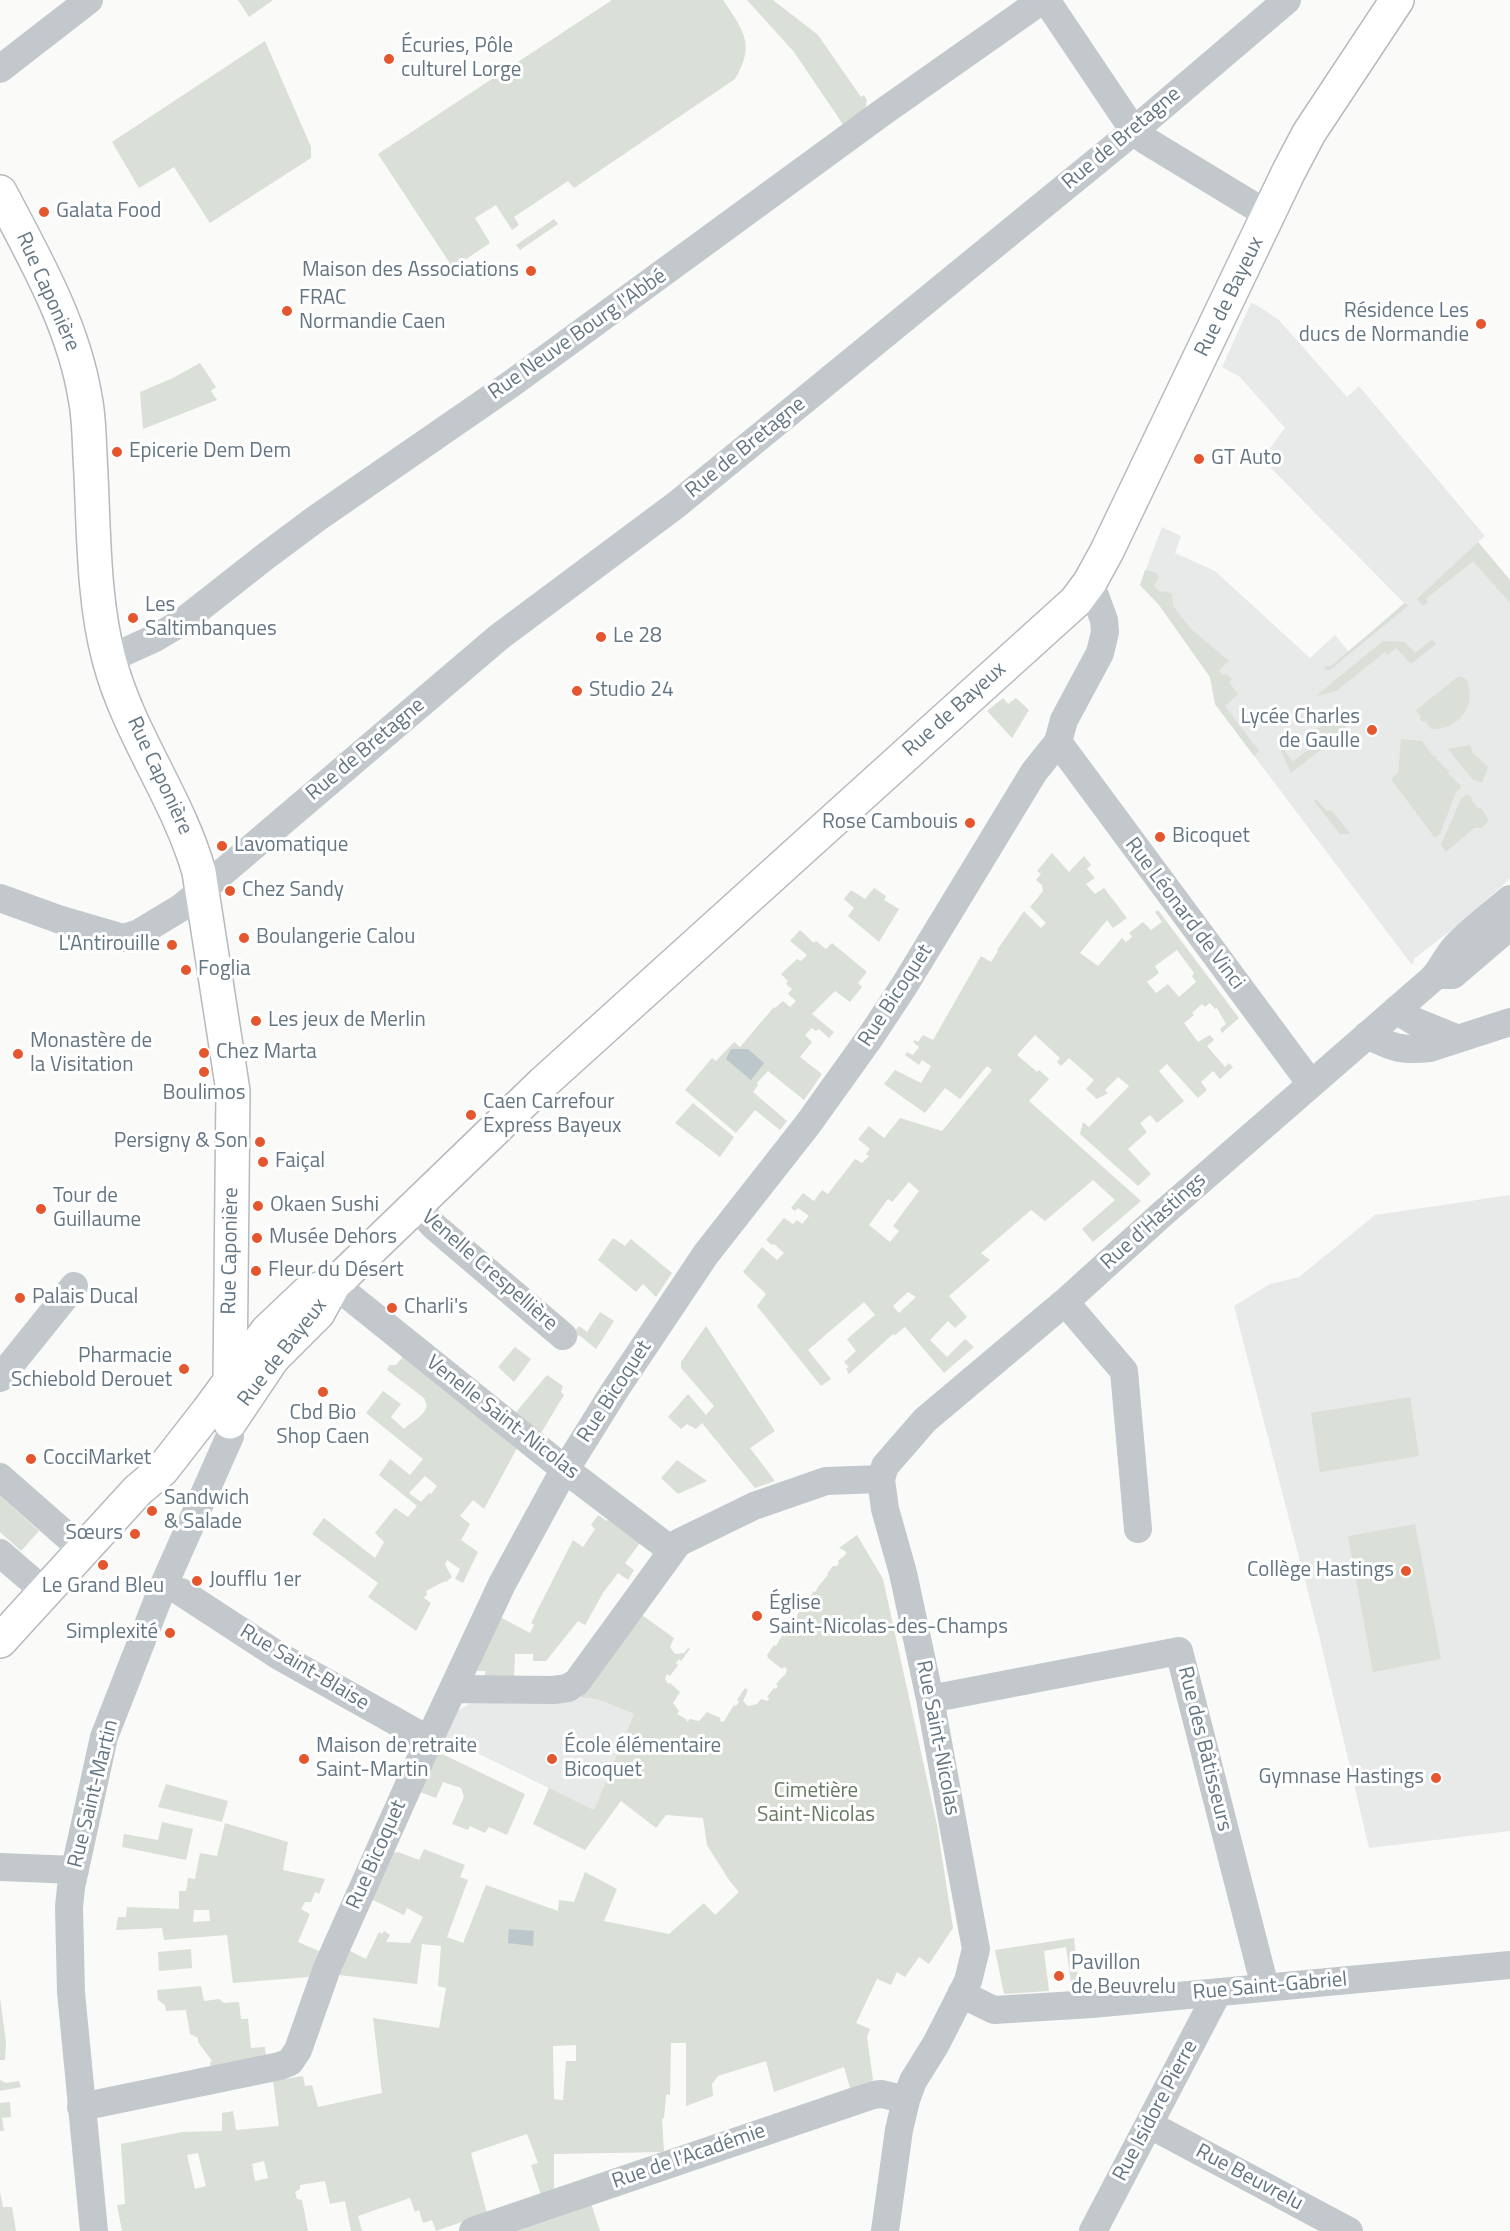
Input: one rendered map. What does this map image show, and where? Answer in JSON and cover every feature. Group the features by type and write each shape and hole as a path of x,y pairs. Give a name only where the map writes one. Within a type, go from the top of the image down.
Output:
{"main road":[{"name":"Rue de Bayeux","path":"230,1422 273,1358 318,1313 334,1284 543,1083 1076,601 1090,582 1130,505 1309,133 1397,0"},
{"name":"Rue Caponière","path":"0,192 34,257 69,334 81,374 86,398 100,620 109,659 117,686 190,843 199,872 233,1091 230,1380"},
{"name":"Rue de Bayeux","path":"0,1641 138,1490 162,1470 267,1331 307,1293 334,1284"},
{"path":"230,1380 273,1358"}],"street":[{"path":"0,69 89,0"},
{"name":"Rue Neuve Bourg l'Abbé","path":"109,659 182,622 317,518 511,384 883,112 1044,0 1134,130 1145,140 1269,213"},
{"name":"Rue de Bretagne","path":"0,898 58,919 123,938 139,933 182,907 500,637 676,505 1134,130 1287,0"},
{"name":"Rue Bicoquet","path":"81,2107 280,2066 290,2062 298,2050 327,1968 429,1740 502,1584 566,1469 706,1254 807,1124 871,1036 904,986 1034,772 1058,742 1064,720 1100,653 1105,632 1104,620 1090,582"},
{"name":"Rue Léonard de Vinci","path":"1058,742 1311,1084"},
{"name":"Rue d'Hastings","path":"881,1479 885,1466 893,1454 925,1420 1065,1302 1437,975 1445,958 1461,940 1510,899"},
{"name":"Rue d'Hastings","path":"1437,975 1453,975 1510,926"},
{"path":"1396,1010 1414,1021 1456,1038"},
{"path":"1367,1035 1392,1048 1420,1049 1430,1048 1510,1022"},
{"name":"Venelle Crespellière","path":"415,1206 435,1227 563,1336"},
{"name":"Venelle Saint-Nicolas","path":"334,1284 671,1550"},
{"path":"0,1378 74,1286"},
{"path":"1065,1302 1124,1371 1138,1529"},
{"name":"Rue Saint-Martin","path":"94,2231 71,1992 69,1907 104,1737 162,1589 230,1436 230,1380"},
{"path":"0,1477 83,1550"},
{"path":"453,1689 568,1688 578,1682 671,1550 687,1537 727,1518 826,1481 881,1479"},
{"name":"Rue Saint-Nicolas","path":"881,1479 885,1509 903,1573 930,1699 976,1949 968,1981 936,2044 913,2081 906,2100 885,2231"},
{"path":"0,1553 45,1592"},
{"name":"Rue Saint-Blaise","path":"181,1592 279,1656 429,1740"},
{"name":"Rue des Bâtisseurs","path":"930,1699 1179,1651 1265,1988"},
{"path":"0,1867 75,1870"},
{"name":"Rue Saint-Gabriel","path":"961,1994 994,2010 1092,2004 1510,1965"},
{"name":"Rue Isidore Pierre","path":"1093,2231 1218,1992"},
{"name":"Rue de l'Académie","path":"473,2231 873,2095 882,2094 906,2100"},
{"name":"Rue Beuvrelu","path":"1150,2125 1349,2231"}],"shaded area":[{"name":"Lycée Charles de Gaulle","path":"1251,303 1279,320 1347,397 1359,386 1485,536 1478,542 1510,580 1510,879 1454,928 1415,958 1412,965 1215,704 1210,677 1159,605 1140,585 1162,527 1181,536 1175,553 1215,571 1310,658 1335,635 1349,652 1404,603 1262,459 1285,428 1240,377 1222,367"},
{"path":"731,1049 748,1049 764,1063 751,1080 726,1059"},
{"name":"Collège Hastings","path":"1510,1195 1510,1831 1369,1848 1318,1631 1234,1306 1270,1284 1299,1277 1375,1215"},
{"name":"École élémentaire Bicoquet","path":"495,1695 597,1699 634,1714 594,1810 444,1737 457,1711 481,1697"},
{"path":"509,1929 534,1931 533,1946 508,1943"}],"green space":[{"path":"238,0 273,0 249,17"},
{"path":"612,0 723,0 741,29 746,47 745,56 735,79 574,188 568,181 514,217 519,225 512,230 496,205 475,218 490,243 453,268 378,154"},
{"path":"747,0 773,0 818,35 861,97 864,95 867,100 865,110 844,126 794,52"},
{"path":"265,41 311,147 311,158 210,223 174,167 139,188 112,142"},
{"path":"554,219 558,224 520,250 516,245"},
{"path":"200,363 216,387 211,391 217,400 143,429 140,392"},
{"path":"1478,542 1510,580 1510,603 1473,561 1426,599 1428,602 1423,606 1417,599"},
{"path":"1145,570 1157,573 1159,577 1154,586 1160,592 1166,591 1172,594 1173,606 1190,628 1229,661 1219,670 1223,675 1226,674 1232,679 1229,682 1238,694 1225,706 1259,751 1254,756 1215,704 1210,677 1159,605 1140,585"},
{"path":"1405,603 1408,606 1330,670 1325,670 1325,666 1331,666"},
{"path":"1432,639 1436,644 1411,664 1396,648 1387,655 1385,652 1336,691 1316,696 1383,641 1405,642 1415,653"},
{"path":"1459,676 1466,679 1469,689 1468,707 1458,720 1450,725 1431,729 1425,721 1422,722 1416,710"},
{"path":"1003,698 1008,704 1016,698 1029,710 1012,738 987,711"},
{"path":"1330,715 1343,716 1346,730 1291,773 1281,751 1284,750 1293,762 1324,737 1317,729 1330,721"},
{"path":"1401,739 1422,741 1460,785 1461,788 1456,792 1440,834 1435,838 1391,779 1398,773"},
{"path":"1470,745 1473,753 1488,767 1482,783 1472,779 1448,749"},
{"path":"1466,794 1472,798 1471,800 1479,809 1481,808 1489,821 1481,828 1474,828 1446,852 1441,845 1461,799"},
{"path":"1316,799 1326,810 1332,811 1349,834 1340,834 1314,801"},
{"path":"1052,853 1069,872 1084,856 1091,865 1087,869 1095,878 1086,884 1095,894 1104,888 1127,918 1113,928 1107,920 1080,953 1098,966 1122,938 1126,942 1132,937 1129,933 1143,922 1151,930 1162,922 1155,912 1158,910 1239,1018 1222,1033 1220,1029 1226,1024 1217,1008 1215,1009 1210,1003 1205,1007 1202,1004 1184,1023 1198,1042 1210,1035 1214,1040 1207,1046 1225,1067 1229,1063 1233,1067 1220,1079 1213,1071 1201,1082 1207,1090 1198,1098 1167,1064 1159,1071 1184,1101 1157,1123 1150,1115 1140,1123 1147,1132 1128,1149 1151,1174 1138,1186 1080,1134 1083,1122 1089,1127 1129,1086 1118,1077 1105,1090 1108,1093 1097,1099 1086,1089 1094,1080 1069,1058 1061,1066 1057,1062 1060,1058 1035,1035 1017,1055 1049,1079 1029,1101 1141,1201 1093,1242 1082,1229 1115,1200 1093,1180 1045,1221 1031,1210 981,1253 990,1260 949,1296 967,1317 955,1328 948,1321 930,1340 947,1357 965,1339 974,1347 944,1373 905,1327 895,1335 893,1334 849,1374 846,1369 849,1367 844,1362 856,1351 847,1339 875,1315 864,1302 808,1350 831,1379 821,1386 757,1306 766,1294 743,1272 762,1247 777,1260 784,1253 766,1240 784,1218 793,1224 797,1220 802,1224 809,1216 798,1208 795,1211 791,1208 803,1193 814,1201 822,1190 828,1194 855,1159 862,1163 869,1156 866,1154 870,1149 858,1139 869,1126 884,1138 900,1118 942,1131 992,1070 987,1066 960,1099 945,1088 925,1113 884,1084 895,1070 921,1083 931,1066 922,1060 919,1065 905,1055 907,1052 913,1055 919,1047 913,1042 915,1040 918,1042 923,1035 933,1040 981,956 991,962 1024,911 1041,928 1046,923 1030,907 1043,891 1042,885 1036,880 1041,874 1037,871","holes":["1177,950 1194,973 1192,976 1196,982 1179,997 1168,984 1156,993 1147,982 1159,973 1155,966","909,1182 919,1191 893,1226 899,1231 890,1242 869,1225 888,1199 892,1202","908,1292 916,1297 899,1313 893,1306"]},
{"path":"874,888 886,896 884,900 899,909 879,942 848,916 854,908 844,899 851,890 865,899"},
{"path":"800,930 814,943 816,941 826,949 832,943 867,972 858,983 862,987 850,1002 835,991 812,1014 834,1032 829,1038 819,1029 816,1031 812,1028 805,1035 812,1042 800,1057 822,1074 804,1100 768,1071 757,1083 753,1092 787,1121 780,1130 755,1110 736,1133 685,1090 712,1058 716,1061 734,1042 740,1047 774,1007 783,1001 790,1007 796,1001 788,994 792,989 786,984 788,981 781,974 797,959 801,961 807,955 790,941"},
{"path":"693,1103 734,1137 720,1157 675,1123"},
{"path":"613,1238 625,1246 631,1239 672,1273 656,1297 643,1284 636,1292 598,1260"},
{"path":"600,1312 614,1321 596,1349 579,1335 570,1345 567,1342 579,1326 587,1332"},
{"path":"706,1326 775,1431 750,1448 775,1481 755,1488 702,1423 696,1429 687,1424 681,1429 668,1417 688,1394 706,1415 714,1406 681,1368 681,1362"},
{"path":"515,1347 531,1359 514,1382 498,1367"},
{"path":"407,1352 521,1441 484,1509 473,1500 460,1516 470,1524 461,1540 478,1552 463,1583 455,1579 460,1569 447,1560 445,1565 452,1577 426,1591 424,1598 431,1603 416,1631 368,1597 378,1583 312,1534 324,1518 375,1558 384,1542 375,1533 395,1508 408,1517 417,1506 379,1475 390,1459 410,1475 423,1459 366,1413 383,1391 401,1404 391,1417 404,1429 420,1417 425,1410 427,1406 424,1398 387,1370 389,1365 396,1365","holes":["425,1476 437,1486 421,1502 409,1493"]},
{"path":"547,1375 563,1386 561,1392 564,1395 538,1438 512,1417"},
{"path":"1410,1397 1419,1456 1320,1472 1311,1413"},
{"path":"677,1460 707,1481 678,1494 661,1478"},
{"path":"0,1496 39,1531 21,1551 0,1532"},
{"path":"611,1514 643,1539 625,1563 634,1570 628,1580 618,1573 603,1593 585,1625 578,1621 546,1661 533,1661 533,1654 515,1654 514,1678 483,1678 486,1671 477,1671 500,1617 530,1633 534,1625 531,1623 573,1540 583,1547 595,1529 591,1525 598,1515 607,1521"},
{"path":"1415,1524 1441,1659 1373,1672 1348,1536"},
{"name":"Cimetière Saint-Nicolas","path":"857,1535 883,1579 937,1825 953,1928 929,1964 919,1957 905,1977 897,1972 891,1985 877,1979 856,2023 870,2029 867,2037 873,2080 850,2088 844,2067 774,2092 766,2061 718,2076 712,2084 713,2096 686,2106 686,2043 671,2043 670,2095 667,2094 666,2097 662,2119 664,2152 554,2154 554,2190 541,2195 531,2165 538,2163 527,2134 471,2153 487,2213 436,2231 432,2220 423,2223 419,2210 415,2212 410,2198 358,2216 362,2231 351,2231 345,2201 330,2204 325,2181 300,2185 300,2189 295,2192 297,2199 302,2200 308,2231 122,2231 117,2205 125,2204 121,2144 182,2132 222,2131 222,2113 233,2111 236,2130 279,2126 273,2081 303,2076 305,2086 312,2085 318,2107 382,2093 373,2018 439,2028 446,1988 438,1986 441,1946 422,1944 417,1984 339,1975 348,1950 366,1959 379,1932 382,1934 384,1931 390,1935 386,1942 410,1943 423,1917 407,1908 404,1915 371,1899 393,1853 398,1852 419,1860 424,1849 465,1865 460,1877 468,1880 447,1937 463,1943 486,1885 558,1911 559,1900 574,1902 585,1872 617,1889 604,1921 669,1934 704,1903 715,1915 739,1892 707,1845 703,1818 666,1815 656,1828 621,1801 585,1850 533,1824 549,1788 594,1810 634,1714 597,1699 580,1698 642,1615 674,1638 670,1647 675,1654 684,1653 688,1648 690,1649 681,1661 679,1659 676,1663 678,1665 670,1676 667,1674 665,1679 668,1684 670,1683 680,1692 673,1703 679,1711 677,1714 687,1722 690,1719 699,1721 707,1712 720,1718 721,1722 724,1721 734,1705 736,1706 739,1702 737,1700 745,1688 748,1690 743,1701 748,1706 757,1704 761,1699 768,1701 767,1697 785,1676 787,1669 784,1667 782,1669 767,1655 774,1645 776,1646 784,1632 786,1633 794,1618 798,1616 804,1605 806,1606 807,1601 814,1591 816,1592 833,1566 837,1566 838,1561 846,1554 839,1548","holes":["576,2045 576,2061 566,2061 563,2100 554,2099 553,2046","198,2153 206,2186 195,2189 187,2155","264,2161 268,2178 255,2181 252,2164"]},
{"path":"438,1752 525,1794 507,1835 489,1827 485,1833 470,1826 468,1830 452,1824 464,1797 461,1788 443,1782 436,1798 420,1792"},
{"path":"166,1784 228,1801 222,1822 158,1807"},
{"path":"162,1822 193,1829 186,1860 122,1847 124,1834 158,1840"},
{"path":"225,1823 288,1842 283,1870 325,1879 319,1894 315,1892 311,1902 305,1902 301,1909 310,1914 298,1942 319,1951 309,1977 233,1983 227,1935 164,1940 162,1928 116,1930 118,1917 126,1917 127,1907 179,1909 179,1891 186,1891 188,1878 195,1879 200,1853 217,1856","holes":["194,1910 209,1910 210,1921 193,1922"]},
{"path":"1074,1938 1079,1988 1072,1989 1066,1947 1044,1951 1049,1991 1004,1994 995,1950"},
{"path":"191,1949 192,1968 159,1971 158,1952"},
{"path":"201,1986 204,2001 219,1999 224,2003 239,2002 241,2019 248,2019 251,2048 265,2047 266,2058 211,2071 210,2062 212,2061 198,2042 198,2038 190,2034 186,2010 166,2011 165,2005 158,2000 157,1990"},
{"path":"0,1998 6,2042 5,2060 0,2060"},
{"path":"0,2080 6,2083 19,2081 21,2087 0,2091"},
{"path":"10,2102 11,2117 2,2118 4,2131 0,2131 0,2103"},
{"path":"0,2192 3,2207 12,2207 16,2231 0,2231"},
{"path":"591,2203 600,2231 516,2231"}],"place":[{"name":"Écuries, Pôle culturel Lorge","path":"389,59"},
{"name":"Galata Food","path":"44,212"},
{"name":"Maison des Associations","path":"531,271"},
{"name":"FRAC Normandie Caen","path":"287,311"},
{"name":"Résidence Les ducs de Normandie","path":"1481,324"},
{"name":"Epicerie Dem Dem","path":"117,452"},
{"name":"GT Auto","path":"1199,459"},
{"name":"Les Saltimbanques","path":"133,618"},
{"name":"Le 28","path":"601,637"},
{"name":"Studio 24","path":"577,691"},
{"name":"Lycée Charles de Gaulle","path":"1372,730"},
{"name":"Rose Cambouis","path":"970,823"},
{"name":"Bicoquet","path":"1160,837"},
{"name":"Lavomatique","path":"222,846"},
{"name":"Chez Sandy","path":"230,891"},
{"name":"Boulangerie Calou","path":"244,938"},
{"name":"L'Antirouille","path":"172,945"},
{"name":"Foglia","path":"186,970"},
{"name":"Les jeux de Merlin","path":"256,1021"},
{"name":"Chez Marta","path":"204,1053"},
{"name":"Monastère de la Visitation","path":"18,1054"},
{"name":"Boulimos","path":"204,1072"},
{"name":"Caen Carrefour Express Bayeux","path":"471,1115"},
{"name":"Persigny & Son","path":"260,1142"},
{"name":"Faiçal","path":"263,1162"},
{"name":"Okaen Sushi","path":"258,1206"},
{"name":"Tour de Guillaume","path":"41,1209"},
{"name":"Musée Dehors","path":"257,1238"},
{"name":"Fleur du Désert","path":"256,1271"},
{"name":"Palais Ducal","path":"20,1298"},
{"name":"Charli's","path":"392,1308"},
{"name":"Pharmacie Schiebold Derouet","path":"184,1369"},
{"name":"Cbd Bio Shop Caen","path":"323,1392"},
{"name":"CocciMarket","path":"31,1459"},
{"name":"Sandwich & Salade","path":"152,1511"},
{"name":"Sœurs","path":"135,1534"},
{"name":"Le Grand Bleu","path":"103,1565"},
{"name":"Collège Hastings","path":"1406,1571"},
{"name":"Joufflu 1er","path":"197,1581"},
{"name":"Église Saint-Nicolas-des-Champs","path":"757,1616"},
{"name":"Simplexité","path":"170,1633"},
{"name":"Maison de retraite Saint-Martin","path":"304,1759"},
{"name":"École élémentaire Bicoquet","path":"552,1759"},
{"name":"Gymnase Hastings","path":"1436,1778"},
{"name":"Pavillon de Beuvrelu","path":"1059,1976"}]}
